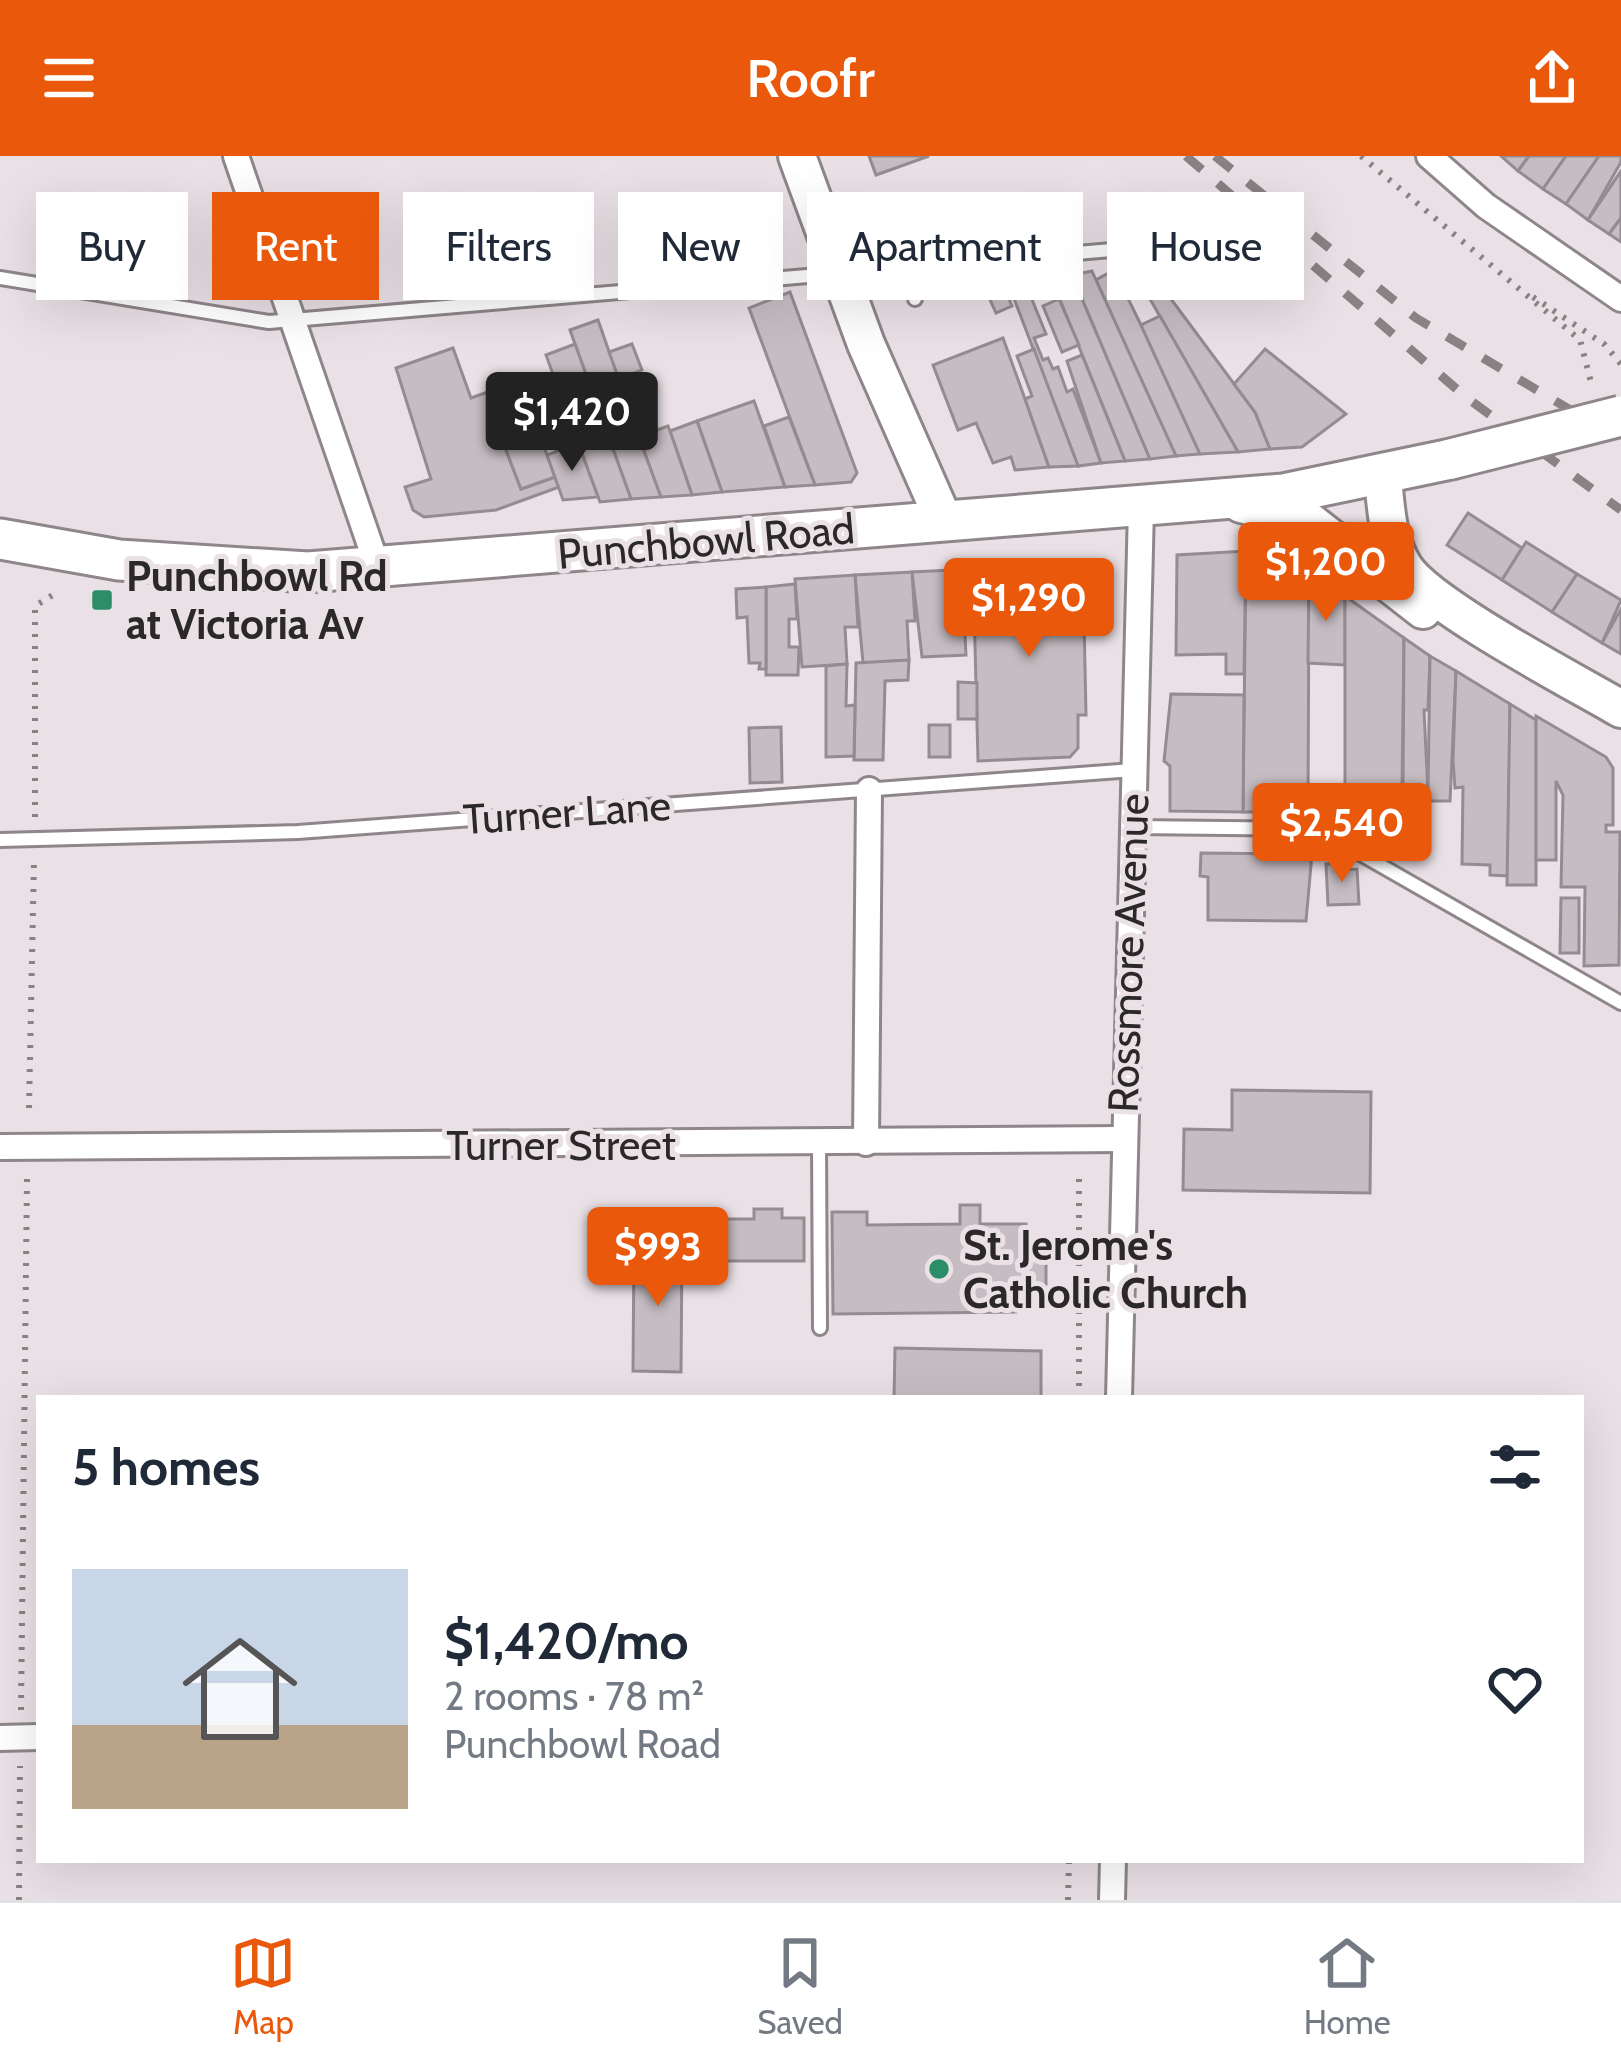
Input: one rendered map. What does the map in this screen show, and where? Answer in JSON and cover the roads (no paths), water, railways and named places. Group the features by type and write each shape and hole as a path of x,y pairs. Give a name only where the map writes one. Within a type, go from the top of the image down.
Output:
{"main road":[{"name":"Punchbowl Road","path":"0,538 229,571 378,568 1218,500 1383,478 1621,416"}],"street":[{"path":"236,156 378,568"},
{"path":"797,156 810,192"},
{"path":"1429,156 1486,206 1621,299"},
{"path":"851,300 944,521"},
{"path":"1383,478 1391,538 1403,566 1422,586 1621,709"},
{"path":"1218,500 1309,521 1420,609 1489,630"},
{"name":"Rossmore Avenue","path":"1119,1395 1141,508"},
{"path":"866,1143 869,790"},
{"name":"Turner Street","path":"0,1148 1123,1139"},
{"path":"1112,1900 1113,1863"}],"lane":[{"path":"0,278 269,322 807,278"},
{"name":"Turner Lane","path":"0,840 298,832 1133,770"},
{"path":"1131,827 1317,829 1621,1003"},
{"path":"819,1143 820,1328"}],"railway":[{"path":"1186,156 1467,398 1621,510"},
{"path":"1215,156 1416,318 1621,440"}],"place":[{"name":"Punchbowl Rd at Victoria Av","path":"102,600"},
{"name":"St. Jerome's Catholic Church","path":"939,1269"}]}
